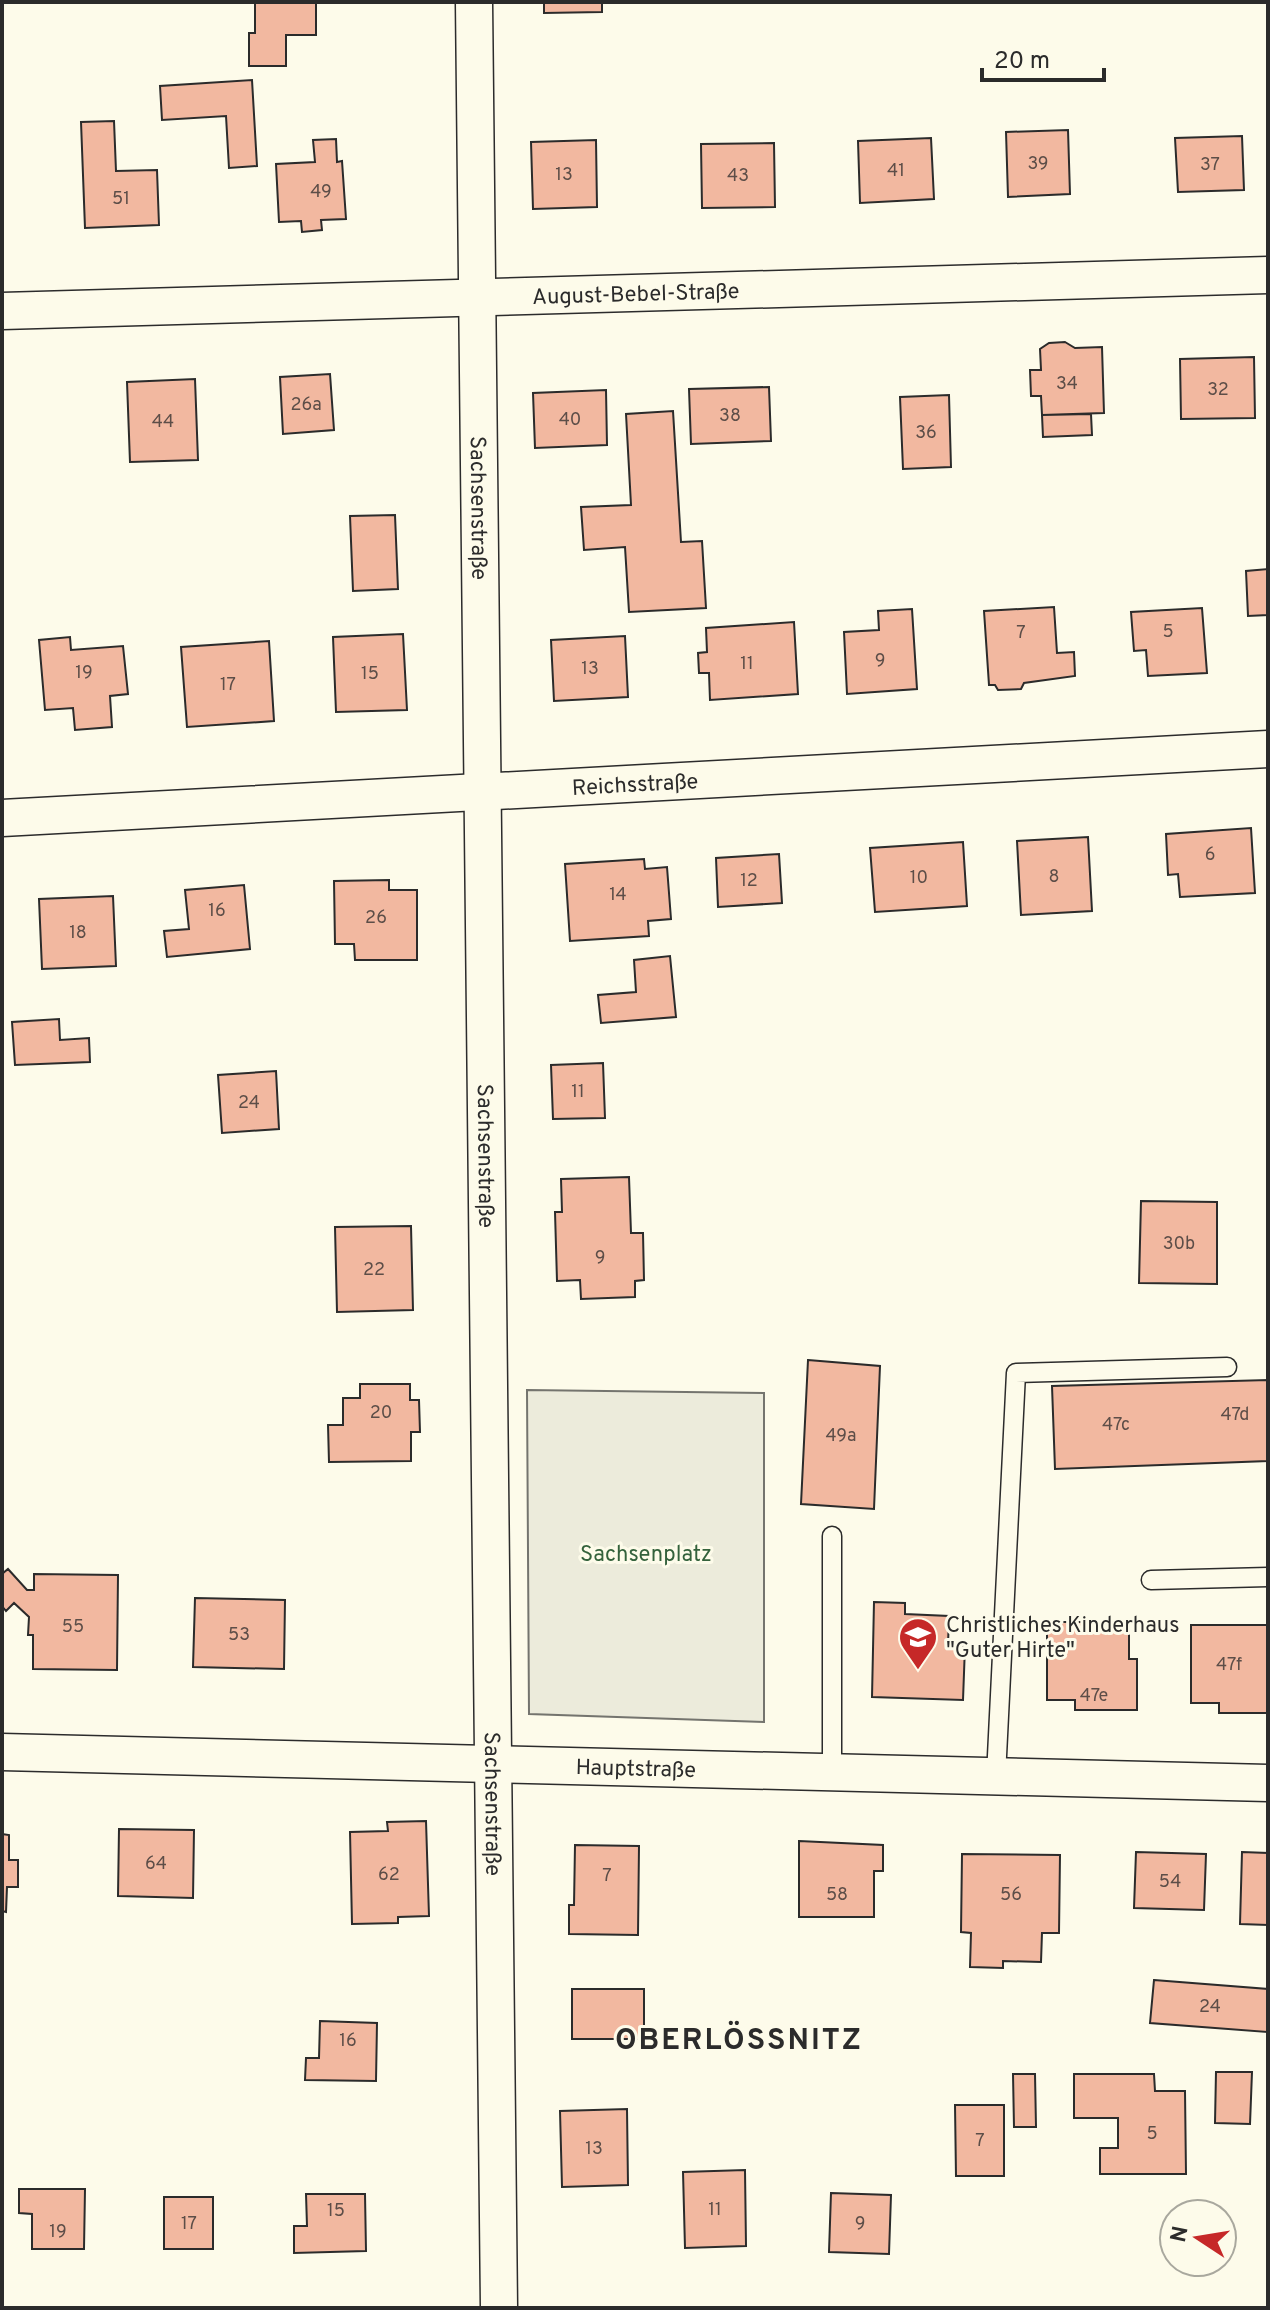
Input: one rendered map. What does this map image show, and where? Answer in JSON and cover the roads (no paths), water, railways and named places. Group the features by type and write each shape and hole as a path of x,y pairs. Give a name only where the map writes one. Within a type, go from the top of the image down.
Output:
{"street":[{"name":"Sachsenstraße","path":"474,2 480,793 499,2308"},
{"name":"August-Bebel-Straße","path":"2,311 1268,275"},
{"name":"Reichsstraße","path":"2,818 1268,749"},
{"name":"Hauptstraße","path":"2,1752 1268,1783"}],"lane":[{"path":"996,1776 1016,1373 1227,1367"},
{"path":"832,1536 832,1772"},
{"path":"1151,1580 1268,1577"}],"place":[{"name":"Christliches Kinderhaus \"Guter Hirte\"","path":"918,1671"}],"district":[{"name":"OBERLÖSSNITZ","path":"739,2039"}],"park label":[{"name":"Sachsenplatz","path":"646,1553"}]}
